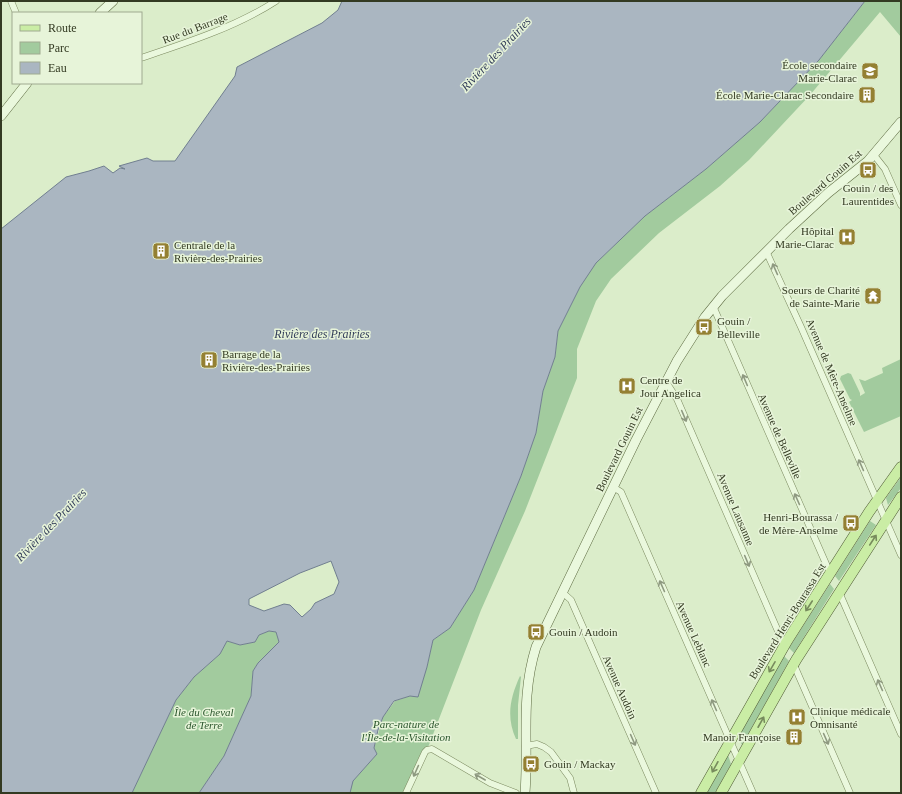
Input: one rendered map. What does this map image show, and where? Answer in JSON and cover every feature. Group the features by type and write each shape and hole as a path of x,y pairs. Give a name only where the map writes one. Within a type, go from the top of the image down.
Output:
{"main road":[{"name":"Boulevard Henri-Bourassa Est","path":"700,793 784,645 877,501 901,467"},
{"path":"721,793 794,665 885,520 901,498"}],"street":[{"path":"11,1 16,12"},
{"path":"101,12 113,1"},
{"name":"Rue du Barrage","path":"142,58 190,42 238,21 276,1"},
{"path":"1,116 26,84"},
{"name":"Boulevard Gouin Est","path":"525,793 526,696 532,662 538,642 613,487 689,340 713,306 766,251 828,193 853,174 874,155 901,122"},
{"path":"874,155 885,169 901,205"},
{"name":"Avenue de Mère-Anselme","path":"766,251 802,327 901,555"},
{"name":"Avenue de Belleville","path":"713,306 830,573"},
{"name":"Avenue Lausanne","path":"666,382 677,399 784,645"},
{"name":"Avenue Leblanc","path":"613,487 621,492 753,793"},
{"name":"Avenue Audoin","path":"562,592 571,600 656,793"},
{"path":"839,592 901,734"},
{"path":"794,665 850,793"},
{"path":"525,746 537,744 551,752 570,778 574,793"},
{"path":"406,793 427,750 436,750 490,782 516,793"}],"green space":[{"name":"Parc-nature de l'Île-de-la-Visitation","path":"865,1 901,1 901,37 880,12 810,95 749,160 720,186 659,233 611,279 596,301 577,349 577,378 525,511 481,610 427,750 407,793 348,793 353,781 377,754 374,748 383,717 395,701 410,696 427,667 433,640 450,628 474,590 521,476 536,433 543,391 555,357 558,331 580,287 596,263 645,216 706,169 760,122 819,60"},
{"path":"901,359 901,416 864,432 849,402 852,400 850,399 840,379 841,376 848,373 851,374 860,396 865,393 859,379 865,381 883,373 882,368"},
{"path":"901,477 901,488 888,505 886,498"},
{"path":"870,521 876,525 839,581 835,576"},
{"path":"830,584 834,589 794,653 789,648"},
{"name":"Île du Cheval de Terre","path":"269,631 276,632 279,642 258,663 253,671 251,696 224,756 199,793 132,793 176,700 194,677 220,654 227,641 240,645 255,642 259,635"},
{"path":"784,656 789,661 742,745 738,737"},
{"path":"520,676 518,739 516,739 511,723 510,708"},
{"path":"728,755 731,764 715,793 707,793"}],"water":[{"name":"Rivière des Prairies","path":"342,1 865,1 819,60 760,122 706,169 645,216 596,263 580,287 558,331 555,357 543,391 536,433 521,476 474,590 450,628 433,640 418,697 410,696 394,701 383,717 374,748 377,754 353,781 350,793 199,793 224,756 251,696 253,671 258,663 279,642 276,632 269,631 259,635 255,642 240,645 227,641 220,654 194,677 176,700 132,793 1,793 1,229 66,177 104,166 113,173 120,168 125,169 119,166 147,158 153,161 175,161 235,76 237,67 322,23 338,10","holes":["331,561 339,582 334,594 315,603 302,617 290,605 284,604 264,611 249,605 249,599 300,573"]}],"place":[{"name":"École secondaire Marie-Clarac","path":"870,71"},
{"name":"École Marie-Clarac Secondaire","path":"867,95"},
{"name":"Gouin / des Laurentides","path":"868,170"},
{"name":"Hôpital Marie-Clarac","path":"847,237"},
{"name":"Centrale de la Rivière-des-Prairies","path":"161,251"},
{"name":"Soeurs de Charité de Sainte-Marie","path":"873,296"},
{"name":"Gouin / Belleville","path":"704,327"},
{"name":"Barrage de la Rivière-des-Prairies","path":"209,360"},
{"name":"Centre de Jour Angelica","path":"627,386"},
{"name":"Henri-Bourassa / de Mère-Anselme","path":"851,523"},
{"name":"Gouin / Audoin","path":"536,632"},
{"name":"Clinique médicale Omnisanté","path":"797,717"},
{"name":"Manoir Françoise","path":"794,737"},
{"name":"Gouin / Mackay","path":"531,764"}]}
